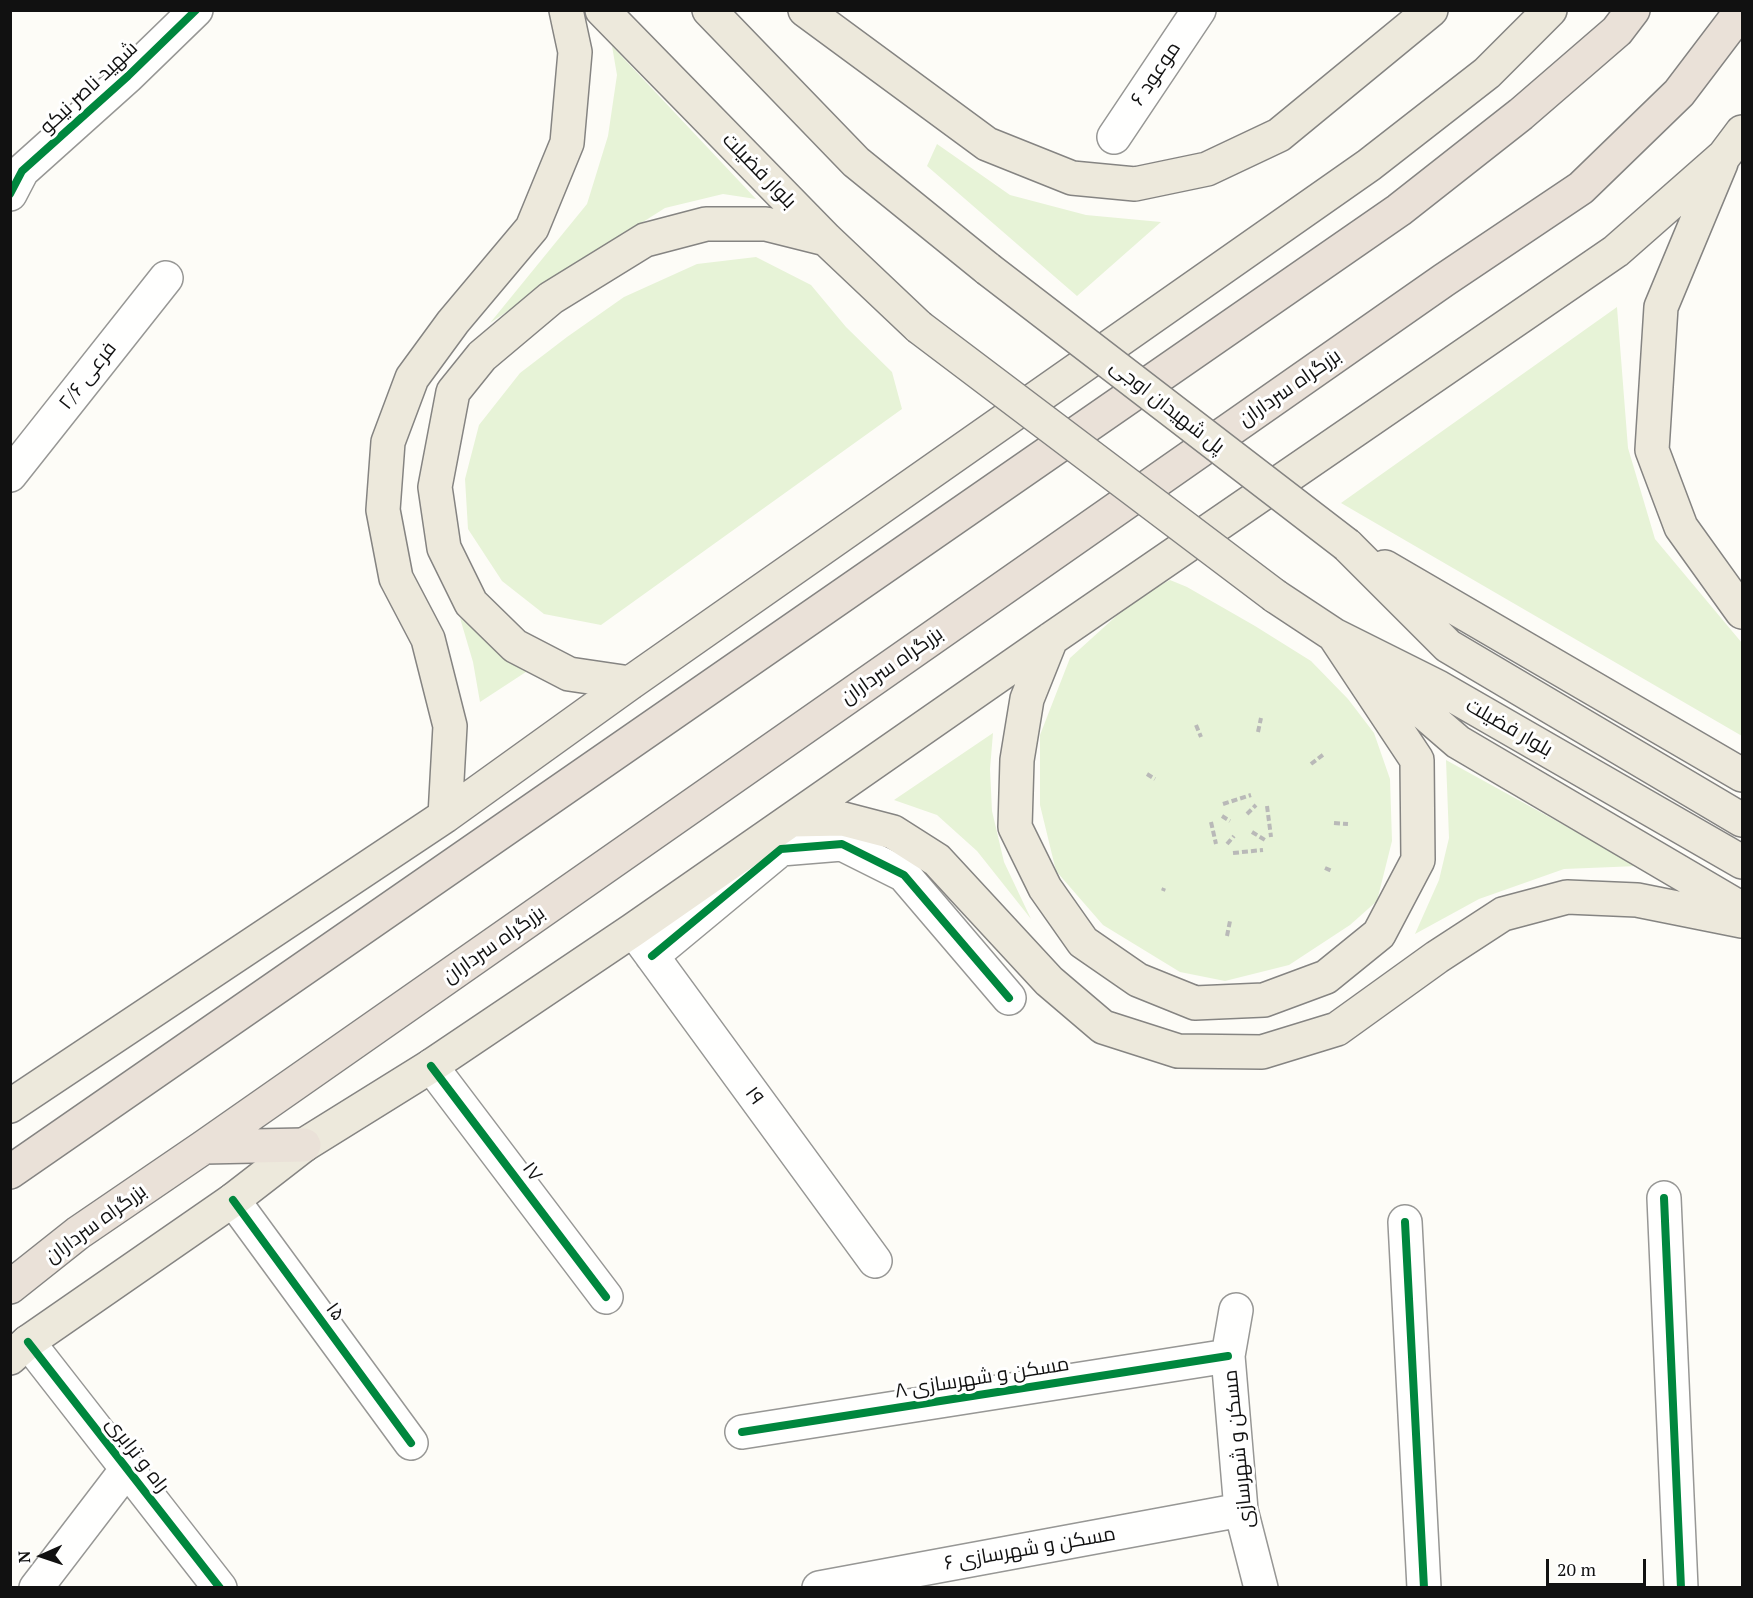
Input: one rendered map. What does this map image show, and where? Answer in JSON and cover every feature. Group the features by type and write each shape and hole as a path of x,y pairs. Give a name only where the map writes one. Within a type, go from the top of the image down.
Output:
{"highway":[{"path":"10,1172 1399,210 1521,114 1617,31 1633,10"},
{"name":"بزرگراه سرداران","path":"10,1287 78,1233 1425,293 1581,188 1679,93 1742,10"},
{"path":"204,1147 304,1145"}],"main road":[{"path":"445,816 450,726 428,639 396,578 382,510 388,442 412,378 453,322 532,228 554,175 567,143 575,52 566,10"},
{"name":"بلوار فضیلت","path":"602,10 826,239 919,327 1275,596 1334,635 1438,687 1743,862"},
{"name":"پل شهیدان اوجی","path":"709,10 856,162 988,269 1347,545"},
{"path":"805,10 987,144 1072,178 1135,184 1207,169 1279,135 1431,10"},
{"path":"10,1106 445,816 630,683 1369,165 1487,73 1550,10"},
{"path":"1733,144 1661,307 1652,450 1681,527 1743,612"},
{"path":"19,1350 233,1200 304,1145 431,1066 633,930 1051,639 1616,251 1733,144"},
{"path":"630,683 569,674 514,646 471,603 444,548 435,487 453,392 482,356 551,298 645,240 706,224 766,224 826,239"},
{"path":"1347,545 1743,775"},
{"name":"بلوار فضیلت","path":"1347,545 1448,646 1743,820"},
{"path":"1051,639 1027,699 1017,760 1015,827 1045,888 1083,942 1138,980 1195,1003 1263,1000 1326,977 1379,934 1418,860 1417,760 1334,635"},
{"path":"1334,635 1458,742 1743,909"},
{"path":"792,820 843,819 893,832 937,860 1049,981 1103,1027 1178,1051 1262,1052 1337,1029 1437,957 1503,914 1567,897 1637,900 1743,921"}],"street":[{"name":"شهید ناصر نیکو","path":"10,194 22,171 128,76 196,10"},
{"name":"موعود ۶","path":"1114,137 1199,10"},
{"name":"فرعی ۲/۶","path":"10,475 166,278"},
{"path":"652,957 781,849 842,844 904,875 1009,998"},
{"name":"۱۹","path":"633,930 875,1261"},
{"name":"۱۷","path":"431,1066 606,1298"},
{"path":"1664,1198 1681,1587"},
{"name":"۱۵","path":"233,1200 411,1443"},
{"path":"1405,1222 1424,1587"},
{"name":"مسکن و شهرسازی","path":"1236,1310 1228,1356 1241,1510 1265,1587"},
{"name":"راه و ترابری","path":"19,1350 127,1468 220,1587"},
{"name":"مسکن و شهرسازی ۸","path":"742,1432 1228,1356"},
{"path":"36,1587 127,1468"},
{"name":"مسکن و شهرسازی ۶","path":"819,1587 1241,1510"}],"path":[{"path":"1258,732 1261,718"},
{"path":"1196,725 1202,737"},
{"path":"1311,764 1324,754"},
{"path":"1147,774 1155,779"},
{"path":"1223,804 1251,795"},
{"path":"1246,814 1256,805"},
{"path":"1267,806 1271,837"},
{"path":"1222,816 1230,821"},
{"path":"1211,822 1216,844"},
{"path":"1334,823 1347,824"},
{"path":"1252,832 1265,840"},
{"path":"1227,844 1234,836"},
{"path":"1233,853 1263,850"},
{"path":"1325,868 1332,871"},
{"path":"1227,936 1230,921"}],"green space":[{"path":"612,46 756,199 723,194 665,208 490,323 587,204 608,136 617,75"},
{"path":"937,144 1010,195 1086,215 1161,222 1077,296 927,166"},
{"path":"756,257 811,285 846,327 892,372 902,409 601,625 544,614 502,581 468,529 465,479 479,425 520,373 624,297 697,264"},
{"path":"1617,307 1628,448 1655,539 1742,643 1742,736 1341,503"},
{"path":"1170,580 1187,587 1255,626 1311,661 1348,699 1374,733 1390,779 1392,841 1377,901 1350,925 1289,965 1225,981 1180,972 1103,925 1056,871 1040,805 1040,735 1070,658 1135,599"},
{"path":"460,618 501,650 532,668 480,702 473,662"},
{"path":"993,733 990,769 992,811 1004,862 1031,919 977,851 937,815 894,800"},
{"path":"1446,760 1638,866 1564,869 1479,899 1415,934 1439,880 1449,838"}],"cycle path":[{"path":"10,194 22,171 128,76 196,10"},
{"path":"652,956 781,849 842,844 904,875 1009,998"},
{"path":"431,1066 606,1297"},
{"path":"1664,1198 1681,1588"},
{"path":"233,1200 411,1443"},
{"path":"1405,1222 1424,1588"},
{"path":"28,1342 220,1588"},
{"path":"742,1432 1228,1356"}]}
